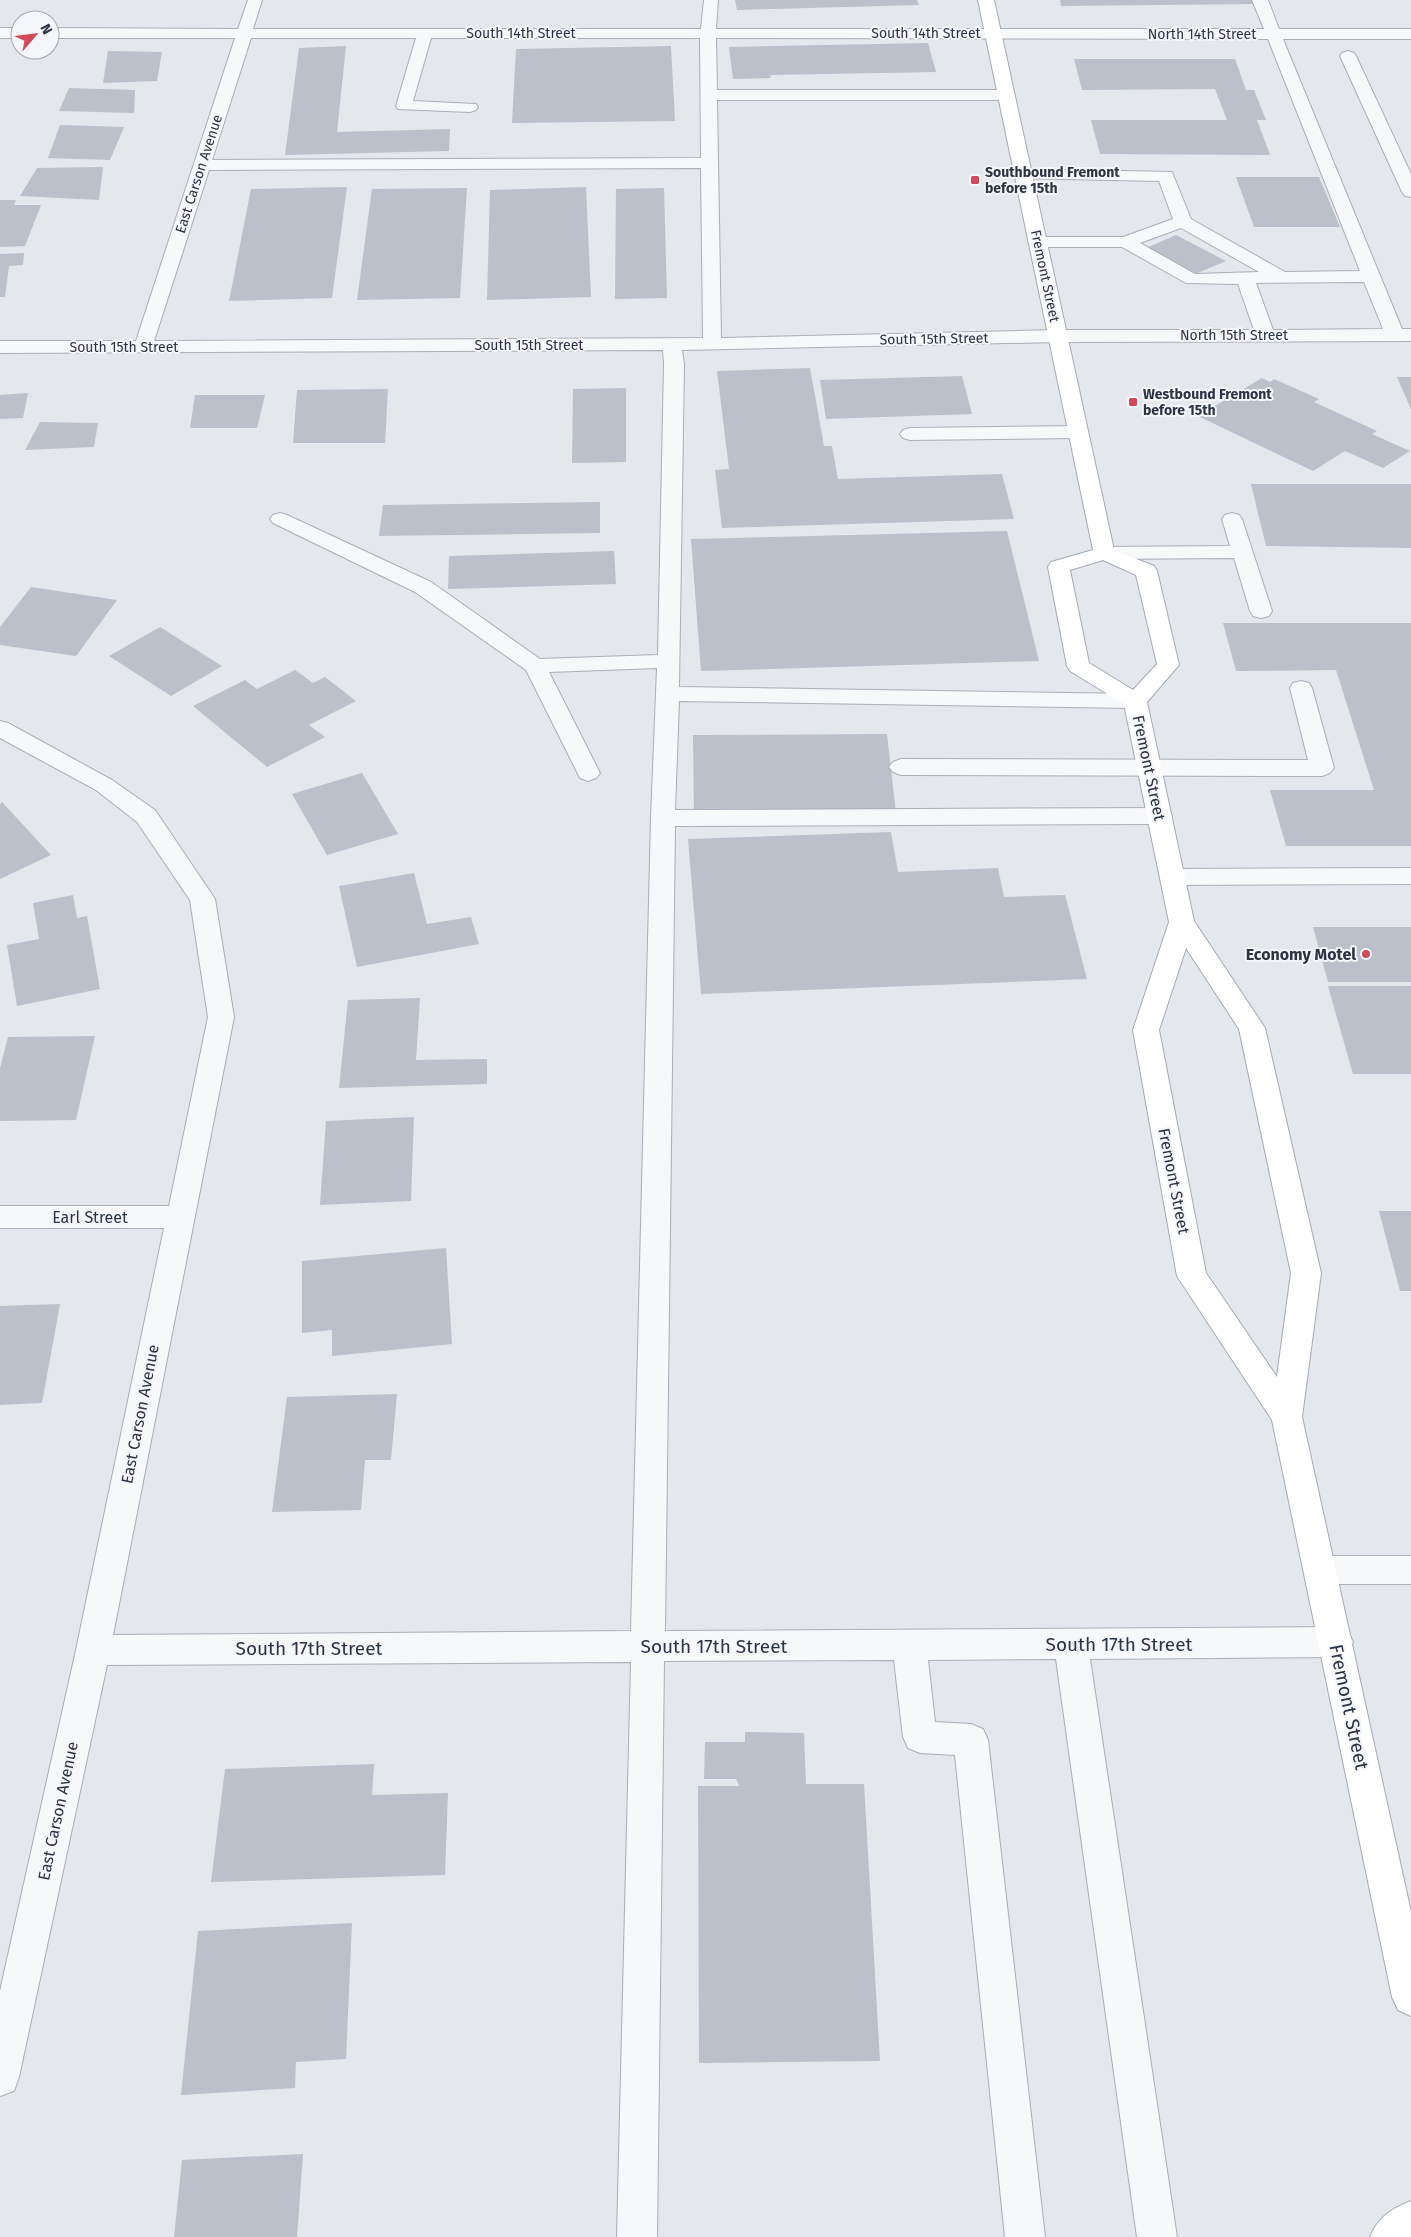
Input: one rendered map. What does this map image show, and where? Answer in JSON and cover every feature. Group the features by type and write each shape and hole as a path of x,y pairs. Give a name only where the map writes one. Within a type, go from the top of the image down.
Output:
{"main road":[{"name":"Fremont Street","path":"986,0 1104,553"},
{"name":"Fremont Street","path":"1135,701 1168,665 1146,571 1104,553 1059,567 1078,666 1135,701 1182,922 1252,1028 1306,1273 1288,1417 1336,1642 1401,1900 1411,1997"},
{"name":"Fremont Street","path":"1182,922 1146,1030 1192,1276 1288,1417"},
{"path":"1390,2237 1411,2221"}],"street":[{"name":"East Carson Avenue","path":"143,347 255,0"},
{"path":"711,0 708,33 712,344"},
{"path":"1260,0 1372,276 1403,335"},
{"name":"South 14th Street","path":"60,33 993,34"},
{"path":"425,33 404,106 470,107"},
{"name":"North 14th Street","path":"993,34 1411,34"},
{"path":"1348,56 1411,192"},
{"path":"709,95 1006,95"},
{"path":"202,165 710,164"},
{"path":"1023,174 1166,176 1183,222 1283,278"},
{"path":"1037,242 1125,242 1183,222"},
{"path":"1125,242 1192,279 1372,276"},
{"path":"1245,278 1265,335"},
{"name":"North 15th Street","path":"1058,336 1403,335"},
{"name":"South 15th Street","path":"0,347 712,344 1058,336"},
{"path":"637,2237 663,818 668,694 674,364 672,344"},
{"path":"910,434 1078,432"},
{"path":"280,519 423,587 535,666 588,773"},
{"path":"1232,519 1262,611"},
{"path":"1104,553 1243,552"},
{"path":"535,666 668,661"},
{"path":"901,767 1322,768 1301,688"},
{"path":"668,694 1135,701"},
{"name":"East Carson Avenue","path":"0,728 104,784 146,816 202,899 221,1017 179,1217 93,1650 0,2076"},
{"path":"663,818 1160,816"},
{"path":"1173,876 1411,876"},
{"name":"Earl Street","path":"0,1217 179,1217"},
{"path":"1320,1570 1411,1570"},
{"name":"South 17th Street","path":"93,1650 1336,1642"},
{"path":"1071,1644 1157,2237"},
{"path":"909,1645 920,1737 971,1740 1024,2237"}],"building":[{"path":"735,0 917,0 919,5 737,10"},
{"path":"1060,0 1253,0 1255,4 1061,6"},
{"path":"928,43 936,72 770,75 771,78 733,79 729,47"},
{"path":"346,46 337,132 450,129 449,151 285,155 299,48"},
{"path":"671,46 675,121 512,123 516,49"},
{"path":"108,51 162,52 157,81 103,83"},
{"path":"1074,59 1235,59 1246,90 1254,90 1266,120 1257,120 1270,155 1100,154 1091,120 1227,120 1215,89 1082,90"},
{"path":"69,88 135,90 134,113 59,111"},
{"path":"60,125 124,127 110,160 48,158"},
{"path":"103,167 99,200 20,196 37,168"},
{"path":"1236,177 1319,177 1340,227 1254,227"},
{"path":"347,187 332,298 229,301 251,189"},
{"path":"586,187 591,297 487,300 490,190"},
{"path":"467,188 460,298 357,300 372,189"},
{"path":"664,188 667,298 615,299 616,189"},
{"path":"0,200 16,200 14,205 41,205 25,246 0,247"},
{"path":"1176,235 1226,261 1195,274 1146,248"},
{"path":"24,253 23,265 9,266 5,297 0,297 0,254"},
{"path":"810,368 824,446 832,446 838,479 1002,474 1014,519 722,528 715,470 729,469 717,371"},
{"path":"962,376 972,414 826,419 820,380"},
{"path":"1397,377 1411,377 1411,409"},
{"path":"1262,378 1270,382 1274,379 1319,399 1314,402 1377,431 1372,434 1410,451 1383,468 1345,451 1313,471 1198,416"},
{"path":"626,388 626,462 572,463 573,389"},
{"path":"388,389 385,443 293,443 297,390"},
{"path":"28,393 23,418 0,419 0,395"},
{"path":"195,395 265,395 257,428 190,428"},
{"path":"40,422 98,423 94,447 25,450"},
{"path":"1251,484 1411,484 1411,548 1266,546"},
{"path":"600,502 600,533 379,536 383,505"},
{"path":"1007,531 1039,661 701,671 691,539"},
{"path":"614,551 616,584 448,589 449,556"},
{"path":"31,587 117,600 76,656 0,645 0,627"},
{"path":"1223,623 1411,623 1411,846 1286,846 1270,790 1374,790 1336,670 1236,671"},
{"path":"160,627 222,666 171,696 109,656"},
{"path":"295,670 313,683 325,677 356,701 309,725 325,737 267,767 193,706 245,680 257,689"},
{"path":"887,734 896,813 694,813 693,735"},
{"path":"362,773 398,834 327,855 292,794"},
{"path":"2,802 51,855 0,879 0,804"},
{"path":"891,832 898,872 998,868 1004,897 1065,895 1087,979 701,994 688,839"},
{"path":"414,873 427,924 471,917 479,944 357,967 339,886"},
{"path":"73,895 77,918 87,916 100,989 17,1006 7,945 39,939 33,903"},
{"name":"Economy Motel","path":"1313,927 1411,927 1411,982 1328,982"},
{"path":"1328,986 1411,986 1411,1074 1353,1074"},
{"path":"420,998 416,1060 487,1059 487,1084 339,1088 348,1000"},
{"path":"95,1036 76,1120 0,1121 0,1068 8,1037"},
{"path":"414,1117 411,1201 320,1205 326,1121"},
{"path":"1379,1211 1411,1211 1411,1291 1400,1291"},
{"path":"446,1248 452,1344 332,1356 332,1330 302,1333 302,1261"},
{"path":"60,1304 42,1403 0,1405 0,1306"},
{"path":"397,1394 391,1460 365,1460 361,1510 272,1512 287,1397"},
{"path":"745,1732 804,1733 806,1784 864,1784 880,2061 699,2063 698,1786 739,1786 736,1779 704,1779 705,1742 745,1742"},
{"path":"374,1764 372,1795 448,1793 445,1875 211,1882 225,1769"},
{"path":"352,1923 346,2059 296,2062 295,2088 181,2095 198,1931"},
{"path":"303,2154 297,2237 174,2237 182,2160"}],"place":[{"name":"Southbound Fremont before 15th","path":"975,180"},
{"name":"Westbound Fremont before 15th","path":"1133,402"},
{"name":"Economy Motel","path":"1366,954"}]}
